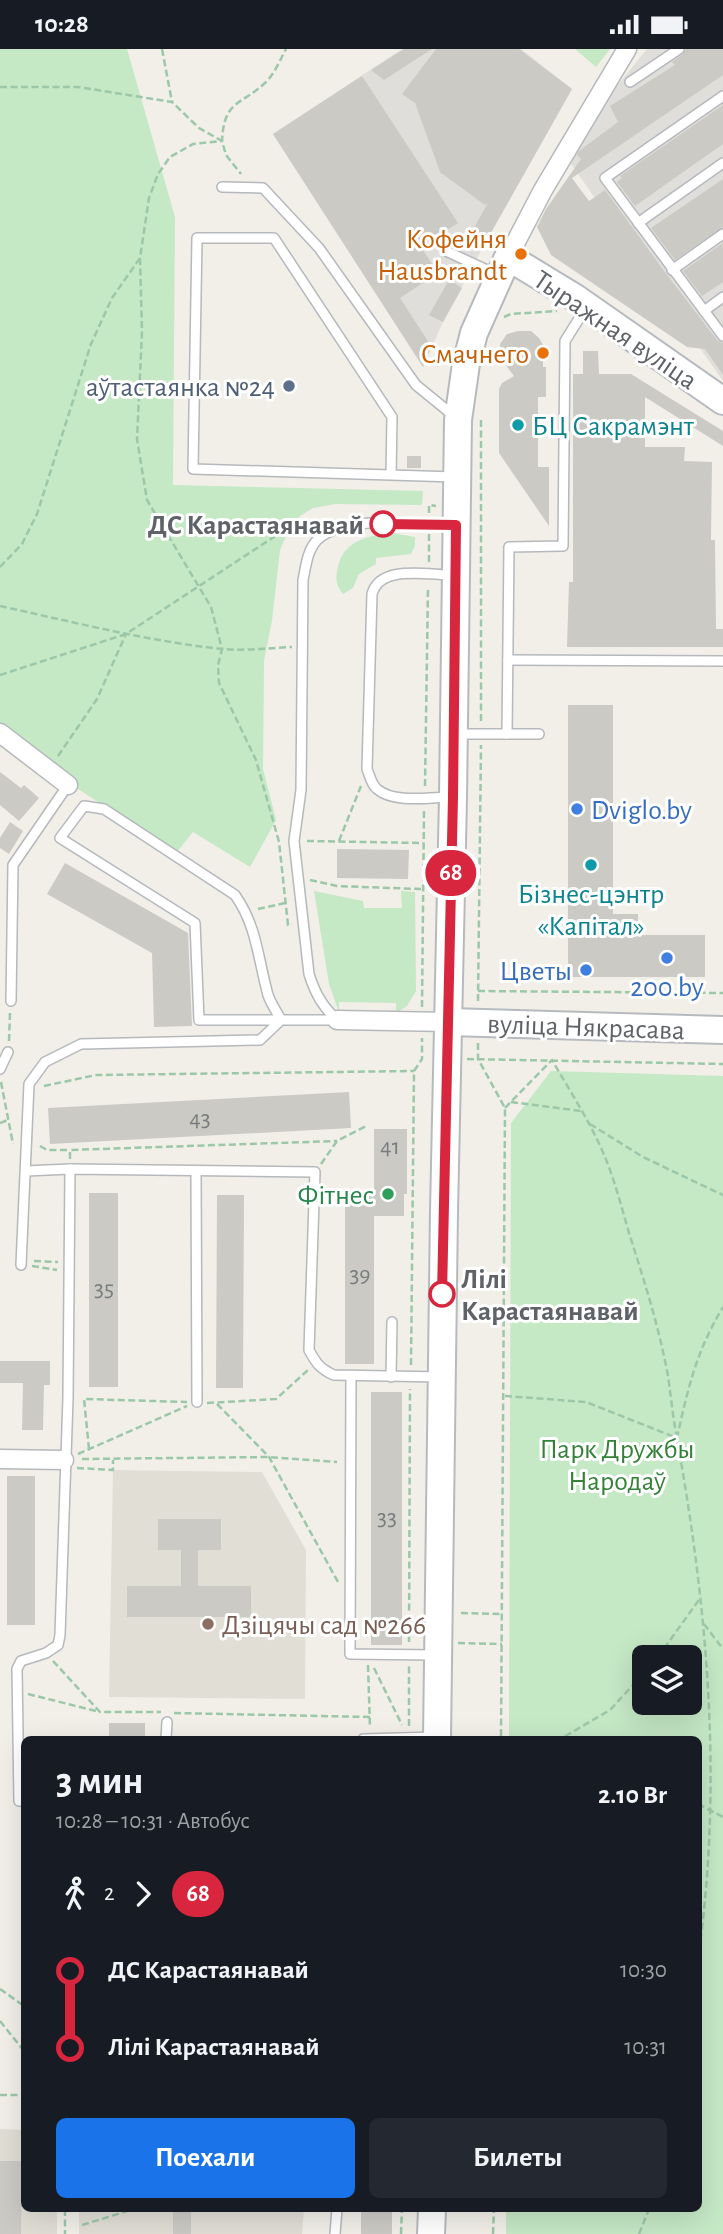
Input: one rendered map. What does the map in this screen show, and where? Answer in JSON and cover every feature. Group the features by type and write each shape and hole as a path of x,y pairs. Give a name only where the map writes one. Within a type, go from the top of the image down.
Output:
{"street":[{"path":"437,1736 456,477 470,414 466,364 474,333 503,267 626,49"},
{"name":"Тыражная вуліца","path":"503,267 723,401"},
{"path":"0,733 68,785"},
{"path":"337,1020 449,1022"},
{"name":"вуліца Някрасава","path":"449,1022 723,1030"},
{"path":"0,1459 64,1463"},
{"path":"431,2234 432,2212"}],"lane":[{"path":"630,82 679,49"},
{"path":"723,96 604,178 723,337"},
{"path":"638,223 723,163"},
{"path":"222,187 263,188 319,248 416,385 470,414"},
{"path":"672,270 723,234"},
{"path":"391,475 392,417 274,238 197,238 192,469 456,477"},
{"path":"448,252 503,267"},
{"path":"704,311 723,297"},
{"path":"507,734 509,547 563,546 565,341 582,314"},
{"path":"337,1020 324,1007 309,974 294,841 301,790 303,580 307,557 317,541 330,531 352,525 456,525"},
{"path":"453,797 391,796 379,791 372,784 368,769 375,585 381,579 399,574 456,575"},
{"path":"508,660 723,661"},
{"path":"454,734 539,734"},
{"path":"11,1001 13,865 68,785"},
{"path":"281,1020 269,998 247,912 235,895 104,809 84,806 60,838 195,923 200,1020 281,1020 337,1020"},
{"path":"21,1263 29,1084 45,1062 82,1044 260,1039 281,1020"},
{"path":"0,1069 8,1052"},
{"path":"26,1171 70,1169 315,1173 309,1350 322,1370 334,1375 441,1377"},
{"path":"21,1801 17,1669 21,1661 46,1653 58,1645 60,1635 68,1398 70,1169"},
{"path":"196,1171 197,1402"},
{"path":"391,1377 392,1322"},
{"path":"351,1376 350,1654 409,1655 439,1649"},
{"path":"166,1736 167,1722"},
{"path":"335,2234 337,2212"}],"path":[{"path":"162,49 172,102"},
{"path":"263,188 237,171 226,155 222,141 223,125 227,113 236,102 265,83 286,49"},
{"path":"0,87 78,87 172,102 199,128 222,141"},
{"path":"222,141 193,144 170,157 158,174 149,198 141,258 142,332 137,439 147,500 212,607 222,649 218,665 219,683 256,760 279,842 288,925"},
{"path":"0,567 22,544 37,514 91,344 112,298 141,258"},
{"path":"501,318 511,314 564,311 582,314"},
{"path":"470,414 481,734 478,991 723,993"},
{"path":"423,963 429,506"},
{"path":"0,675 126,633 292,525"},
{"path":"0,605 126,633 222,649 260,650 302,646"},
{"path":"48,770 97,699 126,633"},
{"path":"339,841 368,769"},
{"path":"279,842 424,843"},
{"path":"281,867 297,877 337,886 422,889"},
{"path":"247,912 285,903"},
{"path":"8,1052 11,1001"},
{"path":"501,1736 505,1108 478,1059 723,1064"},
{"path":"505,1108 552,1060"},
{"path":"552,1060 590,1124 607,1162 646,1287 667,1374 686,1483 702,1597 712,1772 702,1934"},
{"path":"37,1088 96,1075 414,1071 409,1736"},
{"path":"511,1102 582,1111"},
{"path":"0,1123 8,1120"},
{"path":"590,1124 643,1157 723,1195"},
{"path":"37,1141 40,1147 47,1150 70,1150 337,1141 368,1125"},
{"path":"315,1173 337,1141"},
{"path":"70,1150 70,1169"},
{"path":"21,1263 54,1262"},
{"path":"21,1263 69,1271"},
{"path":"677,1438 692,1372 706,1335 723,1307"},
{"path":"504,1396 586,1402 677,1438"},
{"path":"84,1399 89,1449"},
{"path":"64,1463 89,1449 197,1402"},
{"path":"218,1404 269,1457 350,1604"},
{"path":"64,1463 113,1459 269,1457 351,1463"},
{"path":"64,1463 113,1470 113,1459"},
{"path":"667,1645 702,1597"},
{"path":"474,1613 502,1615"},
{"path":"704,1623 723,1649"},
{"path":"439,1649 502,1644"},
{"path":"46,1653 100,1711"},
{"path":"367,1655 370,1717 367,1736"},
{"path":"367,1655 408,1736"},
{"path":"569,1736 610,1710 632,1686"},
{"path":"18,1691 100,1711 370,1717"},
{"path":"702,1806 723,1817"},
{"path":"0,1989 21,2004"},
{"path":"0,2021 21,2047"},
{"path":"0,2095 21,2095"},
{"path":"65,2212 65,2234"},
{"path":"82,2225 124,2212"},
{"path":"401,2234 402,2212"},
{"path":"493,2234 494,2212"},
{"path":"639,2234 648,2212"}],"shaded area":[{"path":"402,49 521,49 572,89 484,245 443,322 423,367 273,134"},
{"path":"647,49 723,49 723,381 569,161 601,106"},
{"name":"Дзіцячы сад №266","path":"113,1470 262,1472 306,1550 305,1699 109,1697"},
{"path":"0,2129 21,2130 21,2212 57,2212 57,2234 0,2234"},
{"path":"79,2212 304,2212 302,2234 79,2234"}],"green space":[{"path":"0,49 127,49 175,217 173,485 423,491 422,505 335,504 313,508 300,516 286,536 280,550 264,661 263,769 276,820 250,867 193,832 176,853 69,783 0,731"},
{"path":"575,49 610,49 596,67"},
{"path":"392,533 415,537 411,554 376,558 376,564 359,574 353,588 343,594 337,575 345,551 358,541"},
{"path":"314,891 363,901 364,908 402,908 401,891 415,892 416,991 407,1006 396,1013 396,1003 339,1002 339,1012 329,984"},
{"name":"Парк Дружбы Народаў","path":"551,1071 723,1076 723,2234 506,2234 506,2212 702,2212 702,1736 509,1736 511,1123"}],"building":[{"path":"404,49 432,49 384,80 371,70"},
{"path":"436,49 519,49 572,89 484,245 469,236 488,203 485,205 440,172 415,103 402,94"},
{"path":"686,49 723,49 723,75 572,178 589,201 605,190 717,340 723,343 723,375 705,349 687,347 551,255 537,227 546,209 581,159 577,155 579,151 618,122 610,106 675,65 672,62"},
{"path":"362,76 458,223 421,247 438,273 400,298 431,346 423,367 273,134"},
{"path":"723,105 723,144 635,206 617,182 622,178 620,176"},
{"path":"723,179 723,227 675,260 651,228"},
{"path":"723,243 723,282 702,296 683,271"},
{"path":"449,280 462,288 443,322 429,315"},
{"name":"БЦ Сакрамэнт","path":"531,331 543,345 546,397 538,397 538,467 549,467 549,526 499,453 499,389 502,383 514,376 501,359 500,344 507,334"},
{"path":"583,351 598,351 599,374 631,374 723,431 723,446 645,397 645,447 685,447 684,461 712,462 711,540 715,540 716,629 723,629 723,647 567,647 569,582 573,582 573,374 583,374"},
{"path":"407,456 421,456 421,468 407,468"},
{"name":"Бізнес-цэнтр «Капітал»","path":"568,705 613,705 613,914 638,914 638,935 705,935 705,977 568,977"},
{"path":"0,772 21,788 24,785 39,798 19,821 0,805"},
{"path":"10,822 23,831 9,854 0,848 0,838"},
{"path":"337,849 409,850 408,879 337,878"},
{"path":"65,863 188,933 192,1026 154,1027 152,953 47,894"},
{"path":"349,1092 351,1128 50,1144 48,1108"},
{"path":"374,1129 407,1129 407,1194 404,1194 404,1216 374,1216 374,1364 345,1364 345,1194 374,1194"},
{"path":"89,1193 118,1193 118,1387 89,1387"},
{"path":"217,1195 244,1195 243,1388 216,1388"},
{"path":"0,1361 50,1361 50,1385 44,1385 43,1430 22,1430 23,1383 0,1383"},
{"path":"371,1392 402,1392 402,1645 371,1645"},
{"path":"7,1476 35,1476 35,1625 7,1625"},
{"path":"158,1519 221,1519 221,1550 198,1550 198,1586 251,1586 251,1617 127,1617 127,1586 181,1586 181,1550 158,1550"},
{"path":"109,1723 145,1723 145,1736 109,1736"},
{"path":"0,2161 21,2161 21,2234 0,2234"},
{"path":"173,2212 191,2212 191,2234 173,2234"},
{"path":"361,2212 392,2212 392,2234 361,2234"}],"bus line":[{"name":"68","path":"383,524 456,525 442,1294"}],"place":[{"name":"Кофейня Hausbrandt","path":"521,254"},
{"name":"Смачнего","path":"543,353"},
{"name":"аўтастаянка №24","path":"289,386"},
{"name":"БЦ Сакрамэнт","path":"518,425"},
{"name":"ДС Карастаянавай","path":"383,524"},
{"name":"Dviglo.by","path":"577,809"},
{"name":"Бізнес-цэнтр «Капітал»","path":"591,865"},
{"name":"200.by","path":"667,958"},
{"name":"Цветы","path":"586,970"},
{"name":"Фітнес","path":"388,1194"},
{"name":"Лілі Карастаянавай","path":"442,1294"},
{"name":"Дзіцячы сад №266","path":"208,1624"}]}
